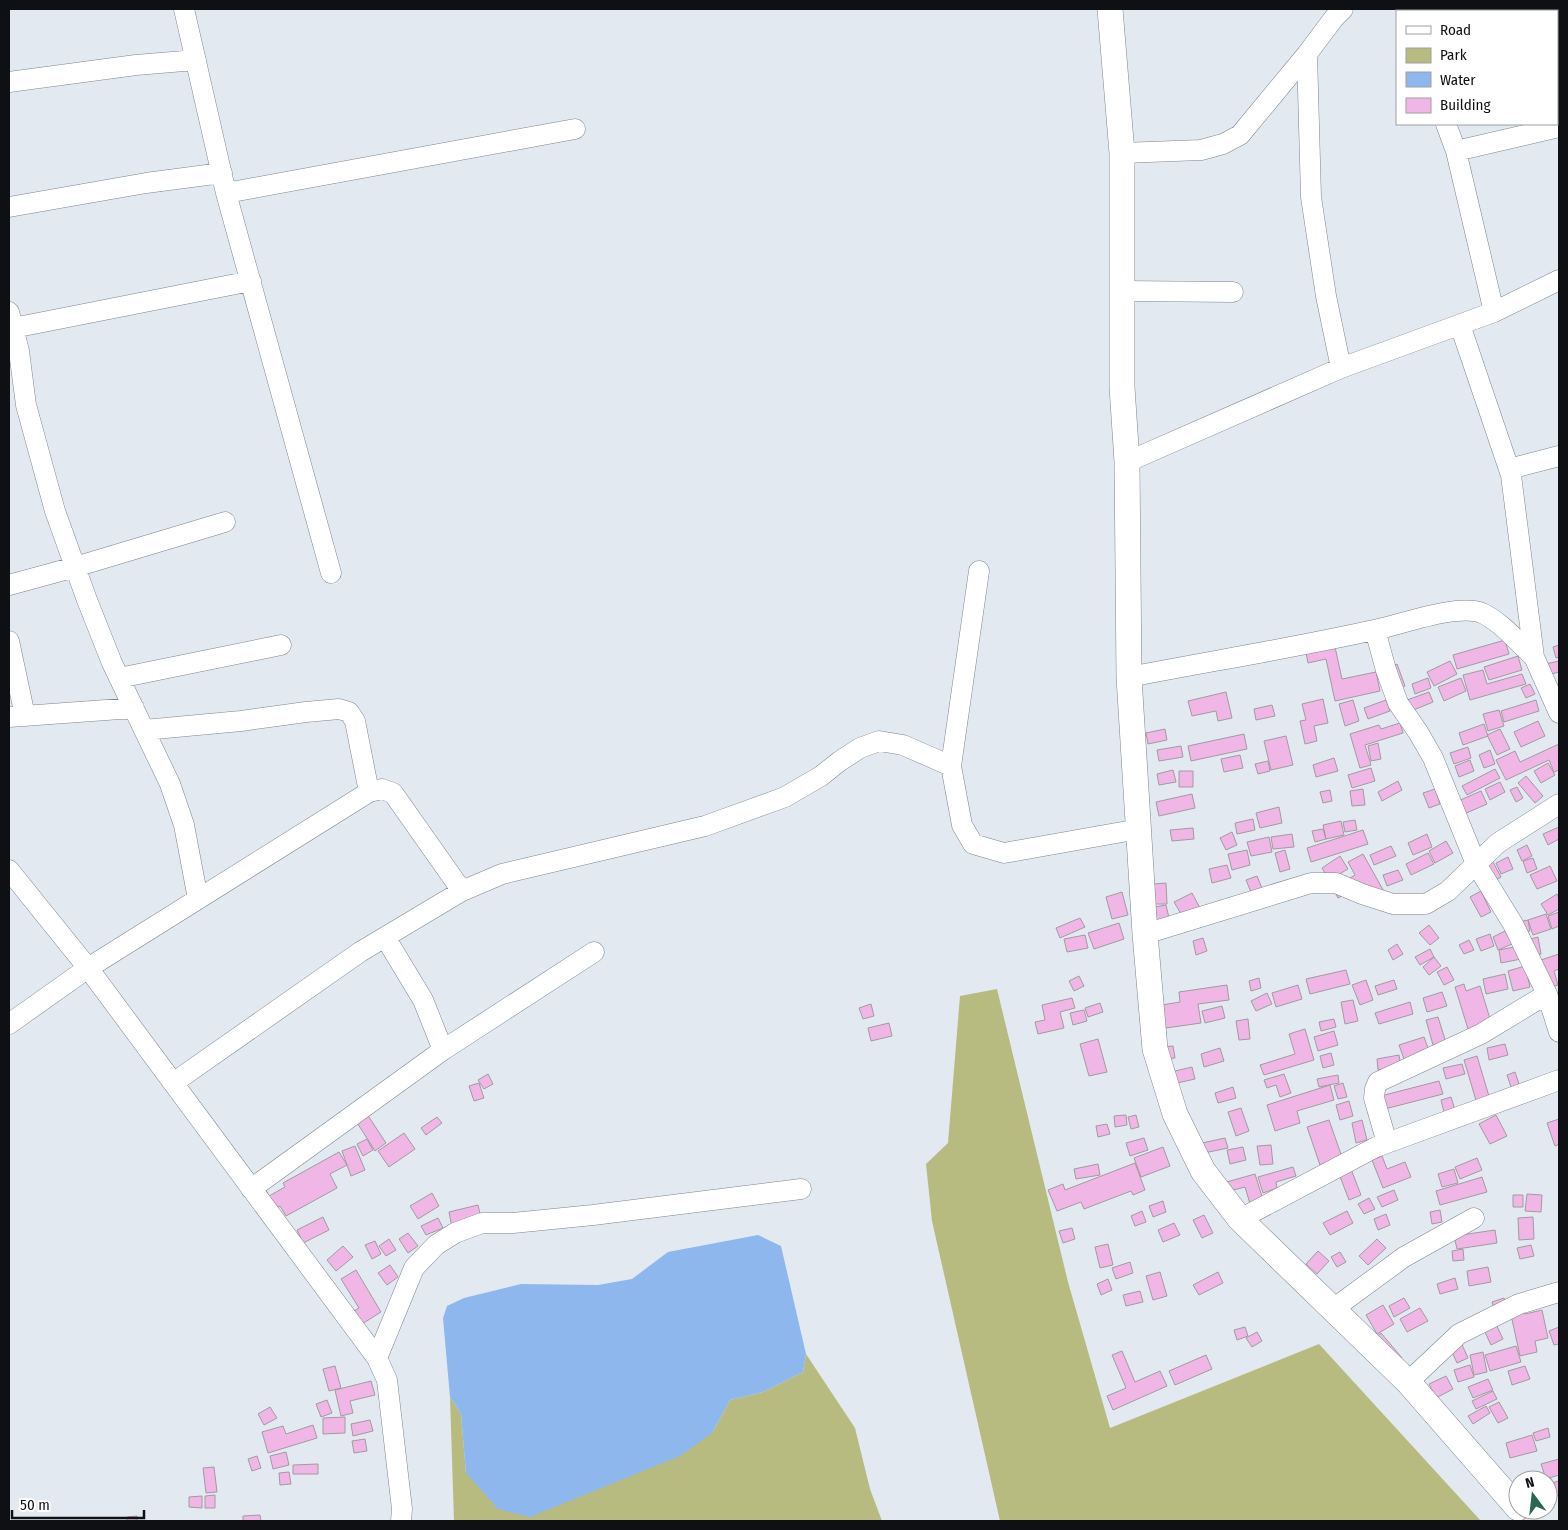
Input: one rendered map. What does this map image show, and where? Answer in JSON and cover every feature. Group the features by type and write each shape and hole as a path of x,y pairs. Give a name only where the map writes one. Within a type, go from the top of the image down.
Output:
{"street":[{"path":"184,9 226,192 331,573"},
{"path":"1110,9 1122,153 1122,387 1127,462 1129,677 1145,934 1155,1049 1175,1114 1203,1171 1240,1219 1408,1382 1508,1496"},
{"path":"1122,153 1201,150 1223,144 1240,134 1307,54 1334,18 1344,9"},
{"path":"1307,54 1311,197 1326,296 1341,368"},
{"path":"9,82 136,65 196,60"},
{"path":"1446,125 1456,151 1494,312"},
{"path":"1456,151 1559,127"},
{"path":"226,192 575,129"},
{"path":"9,208 146,183 222,172"},
{"path":"1127,462 1341,368 1494,312 1559,280"},
{"path":"198,899 181,817 170,784 112,663 55,511 26,406 17,397 12,334 251,281"},
{"path":"1122,291 1233,292"},
{"path":"1460,325 1511,475 1534,657 1559,713"},
{"path":"1509,468 1559,456"},
{"path":"9,585 225,522"},
{"path":"980,571 952,766 962,825 973,844 1004,853 1139,829"},
{"path":"1129,677 1375,630 1464,610 1481,613 1504,628 1534,657"},
{"path":"1375,630 1386,670 1398,703 1434,758 1476,864 1513,924 1547,994 1559,1032"},
{"path":"9,642 17,716 134,708"},
{"path":"119,678 281,645"},
{"path":"144,730 242,722 338,709 349,712 355,721 369,792"},
{"path":"173,1083 360,952 462,891 502,874 705,826 785,797 820,776 860,748 880,741 903,745 952,766"},
{"path":"9,1024 88,968 369,792 382,789 393,793 462,891"},
{"path":"1145,934 1311,883 1336,883 1393,904 1426,904 1448,891 1498,844 1559,804"},
{"path":"9,870 88,968 378,1358 387,1380 402,1509 401,1521"},
{"path":"385,937 423,1000 443,1050"},
{"path":"251,1189 443,1050 594,952"},
{"path":"1387,1143 1374,1098 1374,1089 1378,1082 1481,1034 1547,994"},
{"path":"1240,1219 1376,1147 1559,1080"},
{"path":"378,1358 414,1268 436,1245 455,1233 482,1223 513,1223 573,1217 800,1189"},
{"path":"1333,1309 1404,1257 1474,1218"},
{"path":"1408,1382 1459,1334 1519,1304 1559,1292"}],"green space":[{"path":"997,989 1068,1282 1110,1428 1319,1344 1481,1521 1000,1521 932,1221 926,1164 948,1143 960,996"},
{"path":"806,1354 855,1428 870,1489 882,1521 454,1521 450,1397 461,1414 466,1473 712,1433 730,1400 763,1392 803,1372"}],"water":[{"path":"758,1235 781,1246 806,1354 803,1372 763,1392 730,1400 712,1433 680,1456 530,1517 498,1509 466,1473 461,1414 450,1397 443,1318 447,1306 464,1298 521,1284 598,1285 632,1279 668,1252"}],"building":[{"path":"1505,640 1509,654 1457,669 1453,655"},
{"path":"1559,645 1559,657 1556,658 1553,647"},
{"path":"1335,647 1342,679 1376,672 1380,691 1335,701 1326,659 1308,663 1306,653"},
{"path":"1518,656 1522,670 1489,680 1484,667"},
{"path":"1450,661 1457,674 1434,686 1427,672"},
{"path":"1559,661 1559,672 1544,676 1541,665"},
{"path":"1397,664 1405,686 1394,690 1386,668"},
{"path":"1483,670 1487,684 1522,674 1526,684 1470,700 1463,675"},
{"path":"1428,678 1431,688 1415,694 1412,684"},
{"path":"1461,678 1466,691 1444,701 1438,687"},
{"path":"1530,684 1535,694 1526,698 1521,688"},
{"path":"1226,692 1232,718 1218,721 1216,711 1192,716 1188,701"},
{"path":"1429,692 1433,702 1411,711 1407,700"},
{"path":"1323,699 1328,723 1314,726 1317,741 1305,744 1300,721 1306,720 1302,704"},
{"path":"1353,700 1359,721 1345,726 1339,704"},
{"path":"1386,700 1390,711 1368,719 1364,708"},
{"path":"1536,700 1539,711 1504,722 1501,711"},
{"path":"1272,705 1275,716 1256,720 1254,709"},
{"path":"1499,710 1504,726 1488,731 1483,714"},
{"path":"1538,721 1545,736 1521,747 1514,732"},
{"path":"1400,723 1403,733 1365,745 1371,765 1360,768 1350,734 1379,725 1381,729"},
{"path":"1484,724 1488,736 1463,745 1459,733"},
{"path":"1165,729 1167,740 1148,744 1146,733"},
{"path":"1500,729 1510,749 1497,755 1487,735"},
{"path":"1244,734 1247,749 1191,761 1188,746"},
{"path":"1286,736 1293,765 1271,770 1264,741"},
{"path":"1378,743 1381,759 1371,761 1368,746"},
{"path":"1559,744 1559,770 1554,772 1549,760 1506,780 1496,760 1515,751 1520,762"},
{"path":"1181,746 1183,757 1159,761 1157,750"},
{"path":"1468,747 1471,758 1454,764 1450,753"},
{"path":"1490,750 1495,764 1484,768 1479,755"},
{"path":"1240,755 1243,768 1224,772 1221,759"},
{"path":"1334,758 1338,771 1316,777 1313,765"},
{"path":"1470,760 1474,771 1459,777 1455,766"},
{"path":"1268,761 1270,771 1258,774 1255,764"},
{"path":"1548,763 1555,775 1541,783 1534,771"},
{"path":"1371,768 1375,781 1352,788 1348,775"},
{"path":"1495,769 1500,778 1467,795 1462,786"},
{"path":"1173,770 1176,782 1159,785 1157,774"},
{"path":"1179,771 1193,771 1193,787 1179,787"},
{"path":"1526,776 1543,796 1535,803 1518,783"},
{"path":"1398,781 1402,790 1382,801 1378,792"},
{"path":"1500,782 1505,792 1490,800 1485,789"},
{"path":"1517,787 1523,798 1516,802 1510,790"},
{"path":"1363,789 1365,805 1352,806 1350,791"},
{"path":"1435,789 1440,804 1429,808 1423,793"},
{"path":"1330,790 1332,801 1323,803 1320,792"},
{"path":"1481,791 1487,804 1455,818 1449,805"},
{"path":"1192,794 1195,808 1159,816 1156,802"},
{"path":"1279,807 1282,823 1260,828 1256,813"},
{"path":"1253,819 1255,830 1237,834 1235,823"},
{"path":"1355,820 1357,830 1345,832 1343,822"},
{"path":"1341,821 1344,835 1326,839 1323,825"},
{"path":"1559,827 1559,839 1548,845 1543,834"},
{"path":"1193,828 1194,839 1172,841 1170,830"},
{"path":"1323,829 1326,839 1315,842 1312,831"},
{"path":"1363,830 1368,844 1311,862 1307,848"},
{"path":"1232,832 1237,845 1226,850 1220,838"},
{"path":"1292,834 1294,847 1273,849 1271,837"},
{"path":"1427,834 1432,847 1413,855 1408,843"},
{"path":"1269,837 1272,852 1251,856 1247,842"},
{"path":"1446,841 1453,853 1435,863 1429,851"},
{"path":"1527,845 1532,856 1522,861 1517,850"},
{"path":"1391,846 1396,856 1374,865 1370,855"},
{"path":"1247,850 1250,865 1232,870 1228,854"},
{"path":"1285,850 1290,869 1280,872 1275,853"},
{"path":"1428,853 1434,864 1411,875 1406,864"},
{"path":"1363,854 1386,895 1363,884 1338,898 1333,888 1355,875 1348,862"},
{"path":"1340,856 1348,869 1329,880 1322,868"},
{"path":"1508,857 1513,869 1501,874 1496,863"},
{"path":"1533,858 1537,869 1527,873 1523,861"},
{"path":"1493,862 1501,877 1487,885 1479,869"},
{"path":"1227,865 1231,878 1212,883 1209,869"},
{"path":"1550,866 1557,881 1537,889 1530,875"},
{"path":"1398,870 1403,880 1387,886 1383,875"},
{"path":"1257,876 1264,893 1253,897 1246,880"},
{"path":"1166,883 1167,904 1155,904 1154,884"},
{"path":"1481,891 1491,912 1481,917 1470,897"},
{"path":"1122,892 1128,915 1112,919 1106,897"},
{"path":"1192,893 1200,908 1183,917 1174,902"},
{"path":"1557,894 1559,909 1548,915 1541,904"},
{"path":"1166,905 1171,927 1159,930 1154,907"},
{"path":"1559,912 1559,926 1552,929 1548,916"},
{"path":"1546,914 1551,929 1533,935 1528,920"},
{"path":"1080,918 1085,927 1060,938 1056,928"},
{"path":"1528,920 1530,931 1512,934 1510,924"},
{"path":"1119,923 1124,939 1094,949 1088,933"},
{"path":"1429,925 1439,938 1430,945 1419,933"},
{"path":"1505,931 1512,944 1498,950 1493,937"},
{"path":"1490,934 1494,946 1481,951 1476,939"},
{"path":"1085,935 1088,948 1067,952 1064,939"},
{"path":"1538,937 1541,954 1526,957 1523,941"},
{"path":"1203,938 1207,951 1196,955 1193,941"},
{"path":"1469,940 1474,950 1464,954 1459,945"},
{"path":"1397,944 1403,954 1393,960 1388,950"},
{"path":"1519,946 1521,959 1501,963 1499,950"},
{"path":"1430,949 1434,957 1420,965 1415,957"},
{"path":"1559,954 1559,969 1554,971 1558,985 1544,989 1535,962"},
{"path":"1434,957 1441,966 1429,975 1423,967"},
{"path":"1525,966 1530,987 1513,991 1508,971"},
{"path":"1447,967 1454,980 1444,985 1437,972"},
{"path":"1346,970 1350,984 1310,994 1306,979"},
{"path":"1505,974 1508,989 1486,994 1483,979"},
{"path":"1079,976 1084,986 1074,991 1069,981"},
{"path":"1259,978 1261,988 1251,991 1249,981"},
{"path":"1366,980 1373,1000 1360,1005 1352,985"},
{"path":"1394,980 1397,989 1378,995 1375,986"},
{"path":"1464,984 1466,991 1480,986 1491,1022 1468,1029 1455,987"},
{"path":"1227,985 1229,1000 1198,1004 1201,1023 1159,1029 1156,1006 1180,1002 1179,992"},
{"path":"1298,985 1302,999 1276,1007 1272,993"},
{"path":"1442,992 1447,1006 1427,1012 1423,998"},
{"path":"1267,993 1272,1004 1256,1011 1251,1001"},
{"path":"1072,998 1075,1008 1060,1012 1064,1028 1038,1034 1035,1022 1045,1020 1042,1005"},
{"path":"1353,1000 1358,1021 1345,1024 1341,1002"},
{"path":"1410,1002 1413,1014 1379,1024 1375,1013"},
{"path":"1100,1003 1103,1012 1088,1017 1085,1008"},
{"path":"871,1004 874,1016 863,1019 859,1008"},
{"path":"1222,1006 1225,1018 1205,1023 1202,1011"},
{"path":"1084,1010 1087,1021 1073,1025 1070,1013"},
{"path":"1438,1017 1448,1049 1435,1052 1426,1020"},
{"path":"1248,1019 1250,1039 1239,1040 1236,1021"},
{"path":"1334,1019 1336,1027 1321,1031 1319,1022"},
{"path":"889,1023 892,1036 871,1041 868,1028"},
{"path":"1305,1029 1314,1060 1264,1075 1260,1065 1295,1054 1289,1034"},
{"path":"1334,1031 1338,1045 1318,1051 1314,1037"},
{"path":"1424,1037 1429,1051 1404,1059 1399,1045"},
{"path":"1098,1039 1107,1072 1089,1076 1080,1044"},
{"path":"1505,1044 1508,1055 1489,1060 1487,1048"},
{"path":"1173,1046 1175,1058 1164,1059 1163,1047"},
{"path":"1220,1048 1224,1061 1204,1067 1201,1054"},
{"path":"1331,1053 1334,1065 1323,1068 1320,1056"},
{"path":"1399,1055 1401,1067 1378,1070 1377,1059"},
{"path":"1477,1056 1491,1103 1478,1107 1464,1060"},
{"path":"1462,1064 1465,1074 1446,1079 1443,1068"},
{"path":"1192,1067 1195,1079 1173,1084 1171,1072"},
{"path":"1515,1072 1521,1090 1513,1093 1507,1075"},
{"path":"488,1074 493,1084 484,1089 478,1080"},
{"path":"1284,1074 1291,1093 1280,1097 1276,1085 1267,1088 1264,1080"},
{"path":"1338,1075 1339,1083 1319,1087 1317,1079"},
{"path":"1439,1081 1443,1094 1377,1111 1373,1098"},
{"path":"479,1083 484,1098 474,1101 469,1086"},
{"path":"1343,1083 1347,1097 1338,1099 1334,1086"},
{"path":"1330,1085 1334,1100 1297,1111 1300,1123 1275,1131 1267,1105"},
{"path":"1233,1087 1236,1098 1218,1103 1215,1093"},
{"path":"1451,1097 1456,1113 1445,1116 1441,1100"},
{"path":"1349,1101 1353,1116 1340,1120 1336,1105"},
{"path":"1241,1108 1249,1131 1236,1136 1228,1112"},
{"path":"367,1114 386,1143 375,1151 356,1121"},
{"path":"1126,1115 1127,1125 1115,1127 1114,1116"},
{"path":"1136,1115 1139,1127 1131,1129 1128,1117"},
{"path":"1496,1115 1507,1136 1490,1144 1479,1124"},
{"path":"437,1117 442,1123 426,1135 421,1128"},
{"path":"1559,1119 1559,1144 1555,1146 1547,1123"},
{"path":"1329,1120 1342,1157 1320,1165 1307,1127"},
{"path":"1362,1120 1367,1140 1356,1143 1352,1123"},
{"path":"1107,1124 1110,1134 1098,1137 1096,1126"},
{"path":"404,1133 415,1149 389,1167 378,1151"},
{"path":"1144,1138 1148,1150 1130,1156 1126,1143"},
{"path":"1225,1138 1228,1148 1204,1153 1202,1143"},
{"path":"367,1139 373,1150 363,1156 357,1144"},
{"path":"1271,1145 1273,1164 1260,1165 1257,1146"},
{"path":"355,1146 365,1170 351,1176 342,1151"},
{"path":"1163,1147 1170,1166 1141,1177 1134,1158"},
{"path":"1243,1147 1246,1160 1230,1164 1227,1150"},
{"path":"339,1152 347,1165 330,1174 337,1188 286,1216 280,1206 268,1213 263,1184 269,1196 285,1187 283,1183"},
{"path":"1382,1156 1387,1169 1405,1162 1411,1177 1383,1188 1372,1160"},
{"path":"1477,1158 1482,1170 1460,1179 1455,1167"},
{"path":"1135,1163 1145,1190 1133,1195 1131,1191 1084,1209 1081,1202 1057,1211 1048,1190 1063,1184 1065,1190"},
{"path":"1098,1164 1100,1175 1076,1179 1074,1169"},
{"path":"1293,1167 1296,1176 1276,1182 1277,1188 1263,1193 1258,1177"},
{"path":"1351,1169 1361,1195 1349,1200 1339,1174"},
{"path":"1454,1169 1458,1183 1442,1187 1438,1174"},
{"path":"1255,1174 1264,1203 1251,1207 1245,1187 1219,1194 1216,1185"},
{"path":"1482,1177 1487,1192 1440,1205 1436,1191"},
{"path":"1394,1190 1398,1200 1382,1207 1377,1197"},
{"path":"432,1193 439,1206 418,1219 410,1206"},
{"path":"1527,1194 1542,1195 1541,1212 1525,1211"},
{"path":"1513,1195 1523,1195 1523,1207 1513,1207"},
{"path":"1369,1198 1375,1209 1364,1214 1358,1204"},
{"path":"1163,1201 1166,1212 1153,1217 1149,1206"},
{"path":"478,1205 482,1222 452,1228 449,1212"},
{"path":"1440,1210 1442,1222 1432,1224 1430,1212"},
{"path":"1142,1211 1146,1222 1135,1226 1131,1216"},
{"path":"1347,1211 1353,1223 1330,1235 1323,1223"},
{"path":"1386,1214 1390,1225 1378,1230 1374,1219"},
{"path":"1204,1215 1213,1233 1202,1238 1193,1220"},
{"path":"323,1217 329,1230 303,1243 297,1230"},
{"path":"1533,1217 1534,1239 1519,1240 1518,1218"},
{"path":"438,1218 443,1228 426,1235 421,1226"},
{"path":"1174,1223 1180,1235 1163,1242 1158,1230"},
{"path":"1072,1228 1075,1239 1063,1243 1059,1231"},
{"path":"1495,1230 1497,1243 1457,1249 1454,1236"},
{"path":"408,1233 418,1246 408,1253 399,1239"},
{"path":"389,1239 396,1250 386,1256 379,1246"},
{"path":"1377,1239 1386,1248 1368,1265 1359,1256"},
{"path":"375,1241 381,1254 372,1259 365,1245"},
{"path":"1108,1244 1113,1265 1100,1268 1095,1247"},
{"path":"1531,1245 1534,1256 1520,1259 1517,1248"},
{"path":"343,1246 353,1257 336,1271 327,1260"},
{"path":"1463,1249 1464,1260 1453,1261 1452,1251"},
{"path":"1318,1251 1329,1261 1317,1274 1306,1264"},
{"path":"1340,1252 1346,1262 1337,1267 1331,1257"},
{"path":"1130,1262 1133,1273 1116,1279 1112,1268"},
{"path":"390,1265 398,1277 387,1285 378,1273"},
{"path":"1488,1267 1491,1282 1469,1286 1467,1271"},
{"path":"356,1270 381,1312 362,1324 354,1311 359,1308 341,1279"},
{"path":"1160,1272 1167,1296 1153,1300 1146,1276"},
{"path":"1218,1272 1223,1283 1199,1295 1193,1285"},
{"path":"1455,1278 1458,1289 1440,1294 1437,1284"},
{"path":"1108,1279 1112,1290 1101,1295 1097,1284"},
{"path":"1140,1291 1143,1302 1126,1306 1123,1295"},
{"path":"1404,1298 1410,1308 1394,1317 1389,1306"},
{"path":"1504,1298 1507,1309 1495,1312 1492,1302"},
{"path":"1383,1305 1394,1324 1377,1334 1366,1315"},
{"path":"1420,1308 1428,1321 1407,1332 1400,1319"},
{"path":"1542,1310 1548,1338 1535,1341 1537,1352 1520,1356 1511,1315"},
{"path":"1495,1322 1503,1339 1491,1345 1483,1328"},
{"path":"1245,1327 1248,1336 1237,1340 1234,1330"},
{"path":"1559,1327 1559,1344 1554,1345 1549,1331"},
{"path":"1257,1332 1262,1341 1252,1347 1246,1338"},
{"path":"1381,1333 1402,1358 1394,1363 1374,1339"},
{"path":"1459,1338 1468,1358 1457,1363 1448,1343"},
{"path":"1516,1346 1521,1362 1490,1371 1485,1355"},
{"path":"1122,1351 1135,1382 1160,1371 1167,1386 1113,1410 1107,1396 1126,1388 1112,1355"},
{"path":"1483,1352 1487,1372 1474,1375 1470,1355"},
{"path":"1206,1355 1212,1369 1175,1385 1169,1371"},
{"path":"1470,1365 1474,1377 1458,1382 1454,1370"},
{"path":"335,1366 341,1388 329,1391 323,1369"},
{"path":"1525,1366 1530,1379 1512,1385 1508,1371"},
{"path":"1446,1376 1453,1389 1436,1398 1429,1384"},
{"path":"1488,1379 1493,1390 1473,1398 1468,1387"},
{"path":"371,1381 375,1395 350,1401 353,1413 341,1416 335,1390"},
{"path":"1493,1391 1497,1399 1476,1409 1472,1401"},
{"path":"327,1400 332,1413 321,1417 316,1404"},
{"path":"1499,1402 1508,1418 1498,1423 1489,1407"},
{"path":"1486,1406 1490,1413 1473,1424 1468,1416"},
{"path":"270,1407 277,1418 264,1425 258,1414"},
{"path":"345,1417 345,1433 323,1434 323,1418"},
{"path":"370,1420 373,1431 353,1436 351,1424"},
{"path":"313,1425 317,1438 268,1453 262,1432 283,1426 286,1434"},
{"path":"1548,1428 1550,1437 1536,1441 1533,1433"},
{"path":"1532,1435 1537,1451 1510,1458 1506,1443"},
{"path":"365,1439 367,1451 354,1453 352,1441"},
{"path":"286,1452 289,1465 273,1469 270,1456"},
{"path":"257,1456 261,1468 252,1471 248,1459"},
{"path":"1559,1459 1559,1475 1558,1470 1543,1470 1541,1464"},
{"path":"318,1464 318,1474 293,1474 293,1465"},
{"path":"214,1467 217,1492 206,1493 203,1468"},
{"path":"289,1472 291,1484 280,1485 279,1473"},
{"path":"215,1495 215,1508 205,1508 205,1496"},
{"path":"202,1496 202,1508 189,1507 189,1497"},
{"path":"260,1515 261,1521 243,1521 243,1516"},
{"path":"137,1516 137,1521 127,1521 127,1517"}]}
